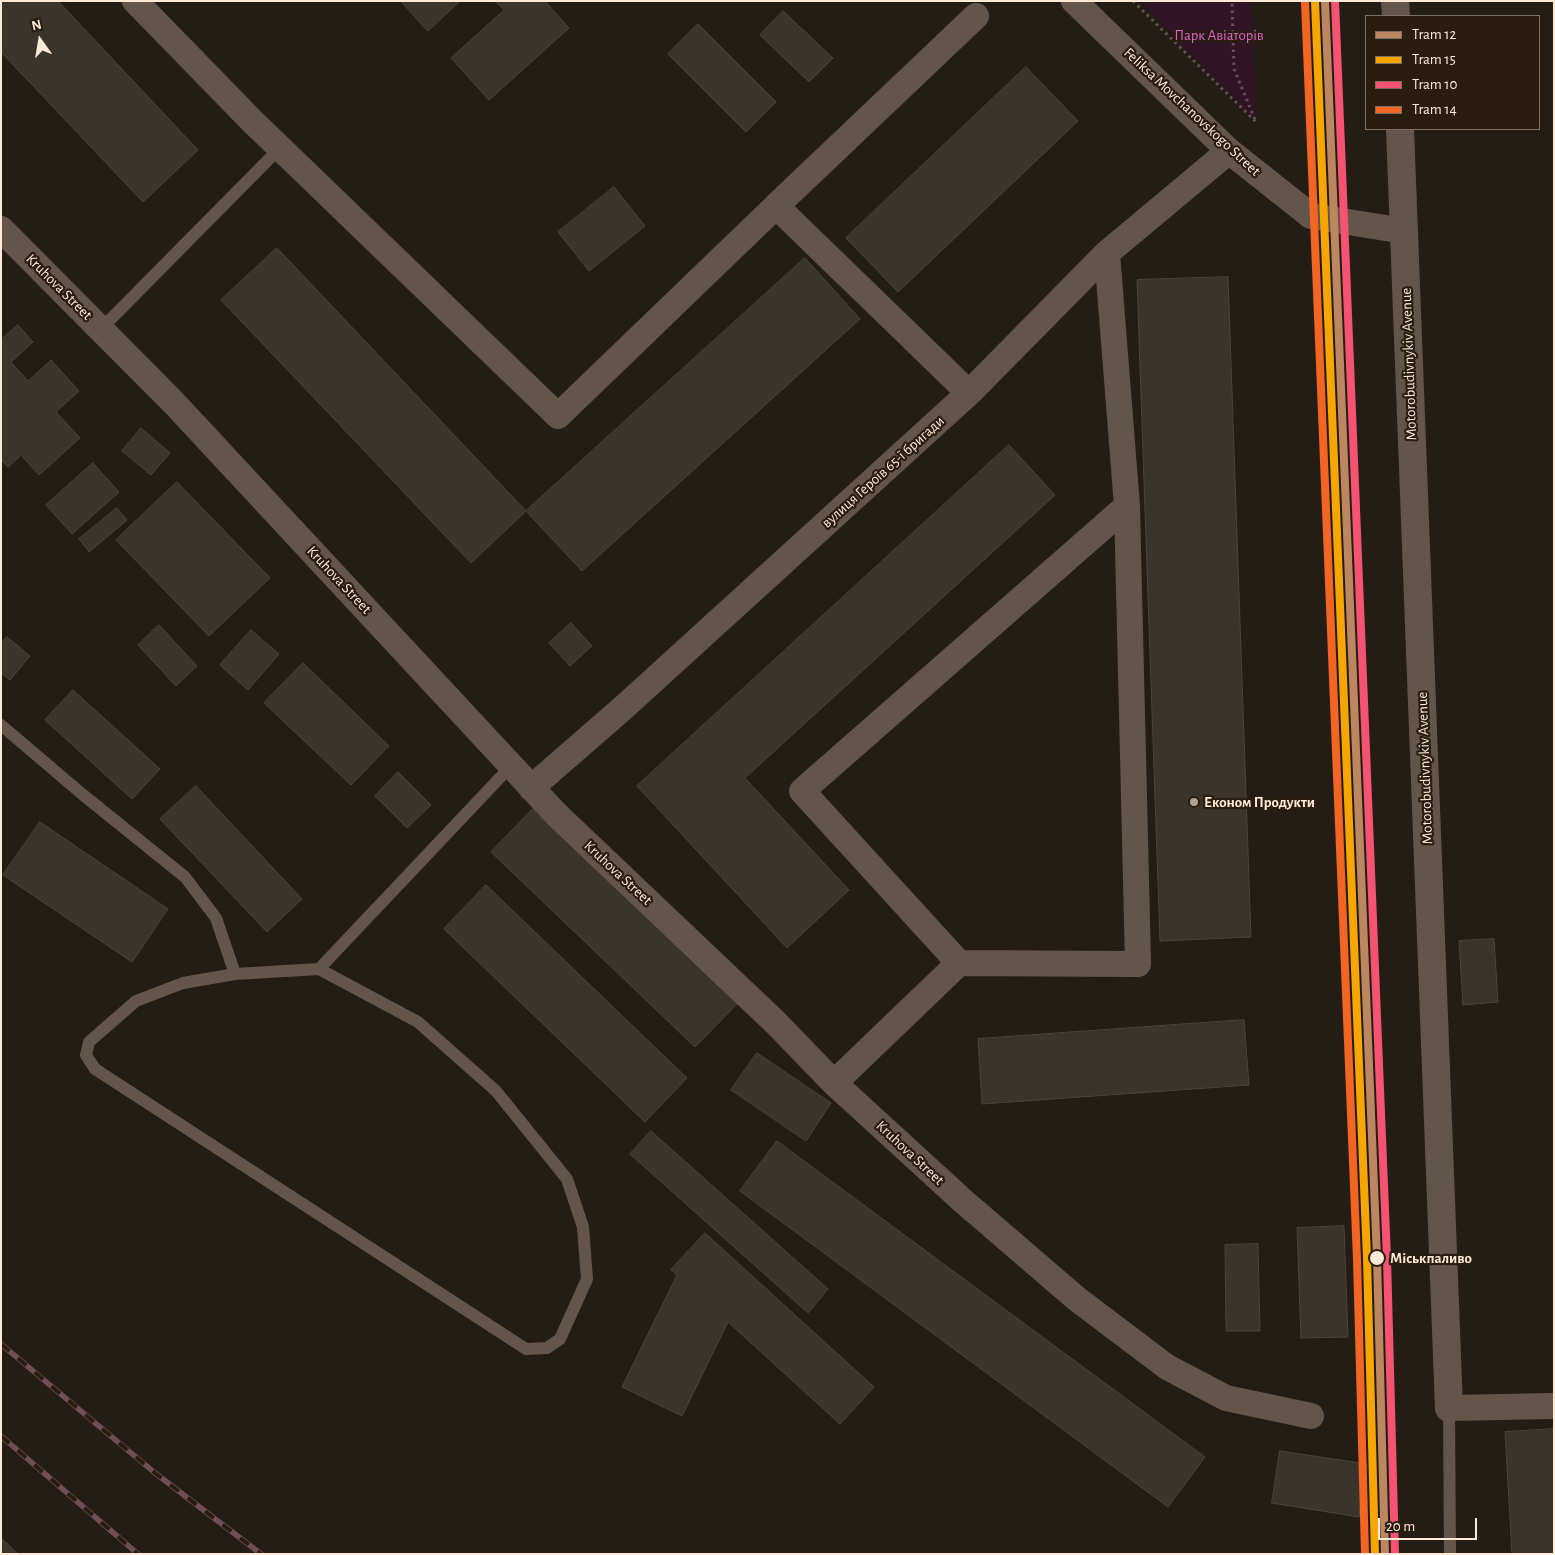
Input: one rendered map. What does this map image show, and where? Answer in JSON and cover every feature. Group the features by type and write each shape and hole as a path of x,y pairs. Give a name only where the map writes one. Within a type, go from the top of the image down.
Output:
{"street":[{"path":"135,1 280,148 558,416 976,16"},
{"name":"Feliksa Movchanovskogo Street","path":"1074,1 1229,151 1311,216 1404,231"},
{"path":"1395,1 1396,15"},
{"name":"Motorobudivnykiv Avenue","path":"1400,130 1449,1408"},
{"name":"вулиця Героїв 65-ї бригади","path":"531,788 623,708 969,393 1107,253 1229,151"},
{"path":"776,206 969,393"},
{"name":"Kruhova Street","path":"1,229 174,403 531,788 776,1022 834,1083 963,1201 1076,1299 1167,1367 1226,1398 1311,1416"},
{"path":"834,1083 959,963 1138,964 1127,506 1107,253"},
{"path":"959,963 802,791 1127,506"},
{"path":"1449,1408 1554,1406"}],"lane":[{"path":"101,329 280,148"},
{"path":"1,725 82,794 185,877 216,918 234,974"},
{"path":"319,970 511,766"},
{"path":"319,970 418,1022 496,1091 567,1179 583,1227 587,1279 560,1339 547,1348 526,1349 95,1069 86,1055 89,1042 136,1001 183,983 234,974 319,970"},
{"path":"1449,1408 1450,1554"}],"path":[{"path":"1134,1 1256,122 1234,69 1232,1"}],"green space":[{"name":"Парк Авіаторів","path":"1141,1 1251,1 1256,122"}],"building":[{"path":"1,1 58,1 198,150 143,202 1,52"},
{"path":"401,1 460,1 428,31"},
{"path":"495,1 545,1 569,28 489,100 451,58 504,10"},
{"path":"783,11 833,58 809,82 760,35"},
{"path":"698,24 776,102 746,132 668,54"},
{"path":"1026,67 1078,121 898,292 846,238"},
{"path":"614,187 645,226 589,271 558,232"},
{"path":"277,248 526,511 471,563 221,300"},
{"path":"805,258 860,319 582,571 526,511"},
{"path":"1228,277 1251,937 1160,941 1137,280"},
{"path":"18,325 33,342 11,362 28,381 51,360 79,391 56,412 80,438 39,475 21,455 8,467 1,460 1,340"},
{"path":"141,428 170,453 151,475 122,451"},
{"path":"1009,445 1055,495 745,778 849,890 787,948 637,786"},
{"path":"93,463 119,492 72,534 46,505"},
{"path":"177,482 270,578 209,636 116,540"},
{"path":"117,508 127,520 89,552 79,539"},
{"path":"571,623 592,646 570,666 549,643"},
{"path":"159,625 197,666 176,686 138,645"},
{"path":"251,630 279,654 248,690 220,665"},
{"path":"7,637 30,656 10,680 1,673 1,644"},
{"path":"303,663 389,746 351,785 264,703"},
{"path":"73,690 160,769 132,799 45,720"},
{"path":"398,772 431,805 407,828 375,796"},
{"path":"196,786 302,899 267,932 160,819"},
{"path":"533,809 737,1004 695,1047 491,852"},
{"path":"40,822 168,909 132,962 3,875"},
{"path":"486,885 687,1078 645,1122 444,929"},
{"path":"1494,939 1498,1002 1463,1005 1459,941"},
{"path":"1244,1020 1249,1085 982,1104 978,1039"},
{"path":"757,1053 831,1103 806,1141 731,1090"},
{"path":"651,1131 828,1289 808,1313 630,1154"},
{"path":"777,1141 1205,1457 1168,1507 740,1191"},
{"path":"1344,1226 1348,1337 1301,1338 1297,1228"},
{"path":"705,1233 874,1387 840,1424 728,1322 682,1416 622,1387 677,1275 671,1270"},
{"path":"1258,1244 1260,1331 1226,1331 1225,1245"},
{"path":"1554,1429 1554,1554 1512,1554 1505,1432"},
{"path":"1280,1451 1367,1464 1359,1517 1272,1503"},
{"path":"1,1538 18,1554 1,1554"}],"railway":[{"path":"1,1344 155,1473 261,1554"},
{"path":"1,1436 138,1554"}],"tram line":[{"name":"15","path":"1315,1 1367,1258 1375,1554"},
{"name":"12","path":"1325,1 1377,1258 1385,1554"},
{"name":"10","path":"1335,1 1387,1258 1395,1554"},
{"name":"14","path":"1305,2 1357,1259 1365,1554"}],"place":[{"name":"Економ Продукти","path":"1194,802"},
{"name":"Міськпаливо","path":"1377,1258"}]}
